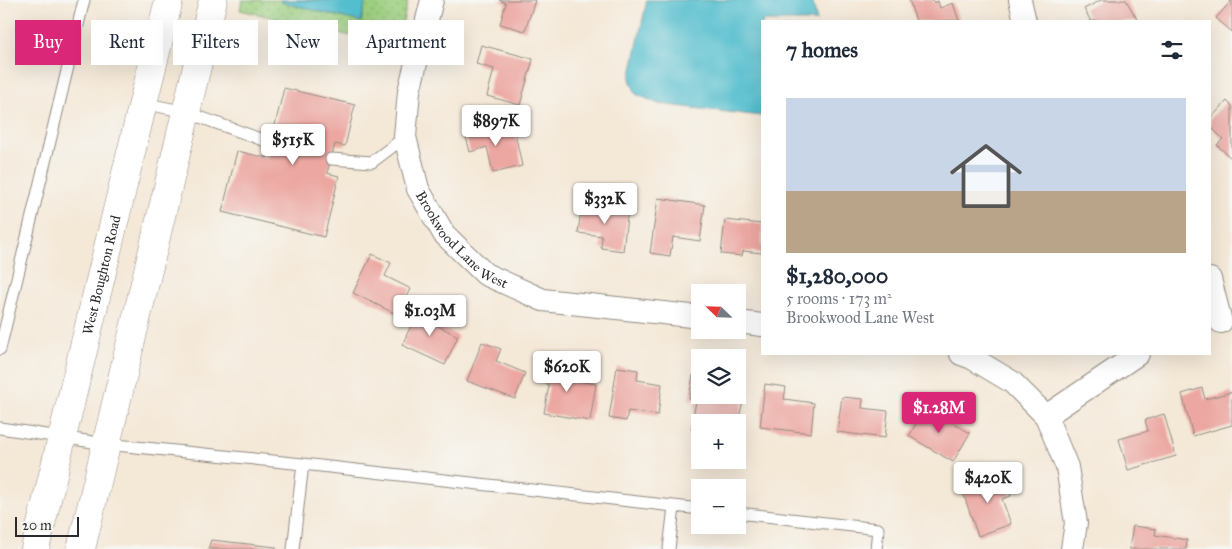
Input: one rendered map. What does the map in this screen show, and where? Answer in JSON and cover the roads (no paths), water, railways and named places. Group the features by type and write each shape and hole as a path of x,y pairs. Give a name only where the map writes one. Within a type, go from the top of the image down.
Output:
{"main road":[{"name":"West Boughton Road","path":"35,549 169,0"},
{"path":"81,549 213,0"}],"street":[{"name":"Brookwood Lane West","path":"432,0 409,91 405,137 418,189 444,234 485,274 543,300 691,317"},
{"path":"1020,0 1025,20"},
{"path":"1211,283 1221,322"},
{"path":"746,323 761,325"},
{"path":"964,355 1012,382 1046,416 1067,467 1076,523 1072,549"},
{"path":"1046,416 1137,355"}],"lane":[{"path":"0,349 84,0"},
{"path":"143,103 186,112 271,142"},
{"path":"331,159 372,162 405,137"},
{"path":"0,428 106,444 303,464 691,508"},
{"path":"294,549 303,464"},
{"path":"669,549 674,506"},
{"path":"746,514 878,529 876,549"}],"water":[{"path":"281,0 366,0 361,20 353,20 281,2"},
{"path":"647,0 812,0 817,20 761,20 761,116 659,104 636,94 630,79"}]}
